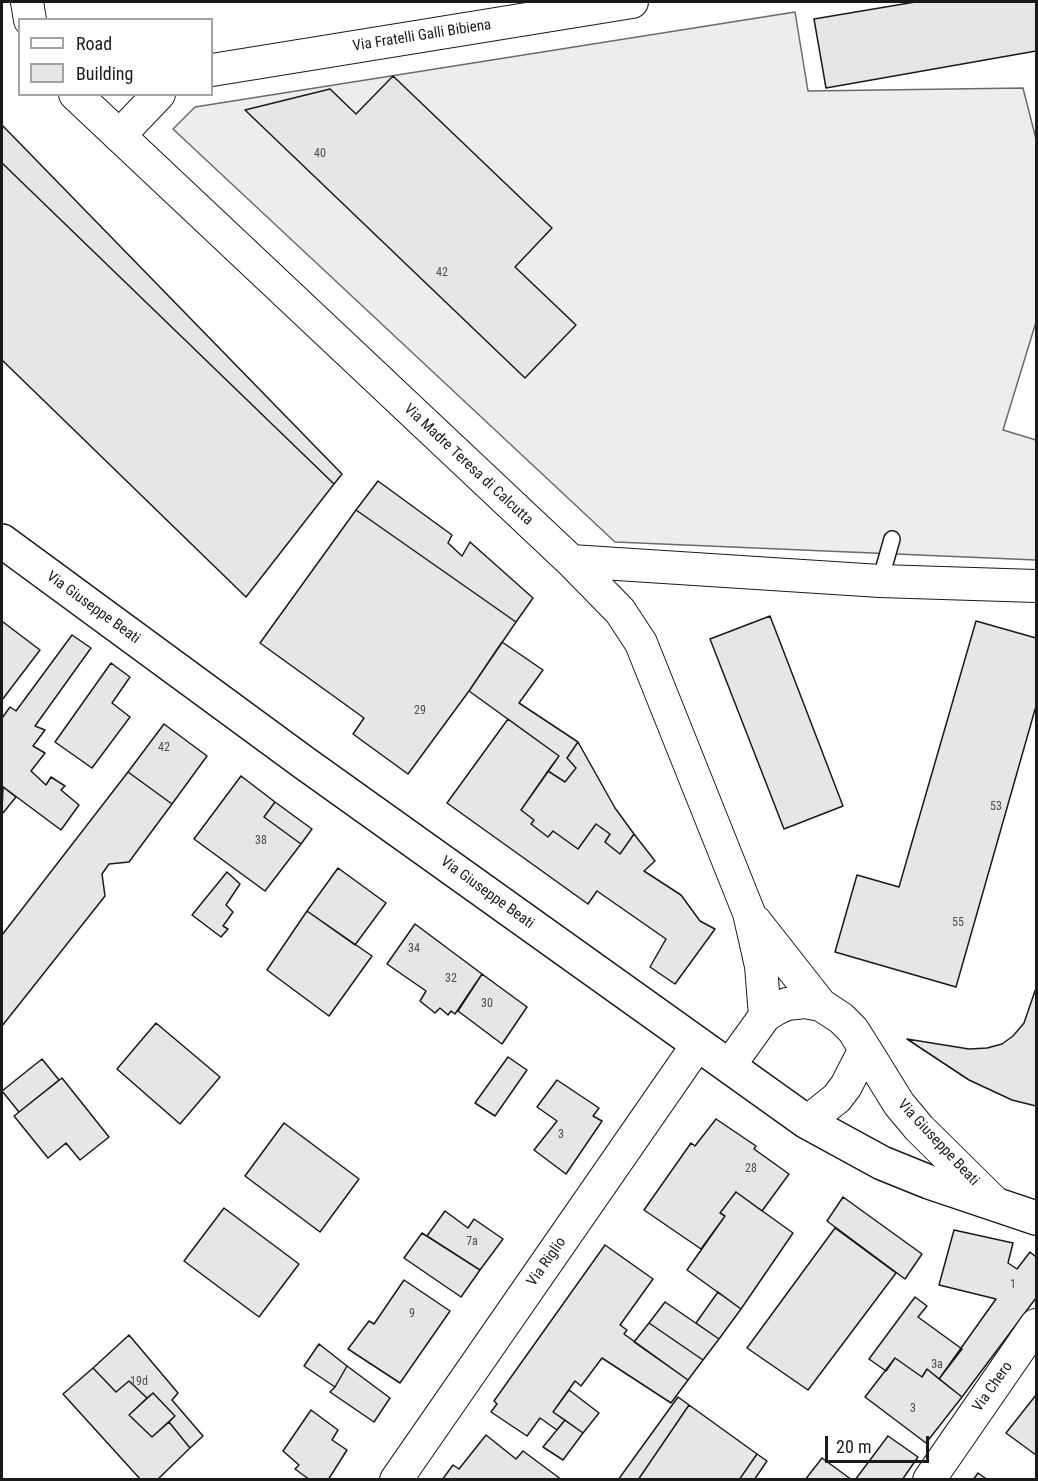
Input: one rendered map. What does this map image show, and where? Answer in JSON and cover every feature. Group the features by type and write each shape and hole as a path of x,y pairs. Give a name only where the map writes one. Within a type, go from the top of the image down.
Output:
{"street":[{"path":"27,2 30,18"},
{"name":"Via Fratelli Galli Bibiena","path":"213,70 632,2"},
{"name":"Via Madre Teresa di Calcutta","path":"77,96 571,561 620,611 640,643 749,913 761,966 765,1016"},
{"path":"119,136 157,96"},
{"name":"Via Giuseppe Beati","path":"2,541 303,762 807,1122 882,1163 929,1182 1036,1218"},
{"path":"571,561 880,581 1036,586"},
{"name":"Via Madre Teresa di Calcutta","path":"749,913 821,1005 842,1018 865,1048"},
{"path":"729,1066 765,1016 787,1004 804,1002 821,1005"},
{"name":"Via Riglio","path":"396,1479 698,1044"},
{"path":"807,1122 837,1098 846,1086 865,1048"},
{"name":"Via Giuseppe Beati","path":"865,1048 899,1104 919,1128 996,1204"},
{"name":"Via Chero","path":"929,1479 1036,1325"}],"lane":[{"path":"880,581 892,539"}],"shaded area":[{"path":"795,12 808,91 1023,88 1036,139 1036,322 1003,430 1036,440 1036,560 615,542 173,129 195,107"}],"building":[{"path":"915,2 1036,2 1036,51 826,88 814,19"},
{"path":"393,76 552,228 515,267 576,325 525,378 245,110 330,89 356,114"},
{"path":"2,125 342,474 334,484 2,163"},
{"path":"2,163 334,484 246,597 2,360"},
{"path":"378,481 452,535 448,543 462,556 470,542 533,598 516,622 356,510"},
{"path":"356,510 516,622 408,774 353,734 364,718 260,643"},
{"path":"770,616 843,806 784,829 710,639"},
{"path":"976,621 1036,638 1036,706 956,987 835,952 857,875 899,887"},
{"path":"3,622 40,650 2,700 2,624"},
{"path":"72,635 91,648 35,726 45,730 33,746 45,753 31,771 46,785 51,777 65,786 61,790 79,805 61,830 2,786 2,718 10,707 16,711"},
{"path":"502,642 543,670 519,703 578,742 567,758 576,768 565,782 548,771 559,756 469,691"},
{"path":"111,663 130,677 112,703 130,717 92,768 55,742"},
{"path":"508,719 559,756 521,810 534,820 531,824 548,837 553,831 578,849 596,824 610,834 605,842 620,854 634,834 655,861 644,871 681,895 700,921 715,929 675,984 650,967 666,939 597,891 588,904 447,803"},
{"path":"164,724 207,756 172,804 128,772"},
{"path":"578,742 615,808 634,834 620,854 605,842 610,834 596,824 578,849 553,831 548,837 531,824 534,820 521,810 548,771 565,782 576,768 567,758"},
{"path":"128,772 172,804 129,862 109,864 102,874 105,896 2,1026 2,935"},
{"path":"241,776 275,802 264,817 301,844 265,891 194,839"},
{"path":"3,787 16,797 3,813 2,811"},
{"path":"275,802 312,829 301,844 264,817"},
{"path":"338,868 386,903 355,945 307,911"},
{"path":"227,872 240,884 226,905 233,912 223,926 228,929 221,937 192,915"},
{"path":"307,911 372,956 329,1016 267,970"},
{"path":"415,924 482,974 455,1014 451,1011 448,1015 440,1008 435,1013 420,1001 426,991 387,964"},
{"path":"482,974 527,1007 502,1044 458,1011"},
{"path":"1036,988 1036,1106 1012,1100 969,1080 907,1039 969,1049 1002,1044 1013,1036 1024,1023"},
{"path":"156,1023 220,1077 180,1124 117,1069"},
{"path":"508,1057 527,1070 495,1116 475,1103"},
{"path":"42,1059 59,1080 19,1112 2,1091"},
{"path":"62,1078 109,1137 80,1160 66,1143 48,1158 14,1116"},
{"path":"557,1080 599,1108 593,1116 602,1121 566,1174 534,1150 557,1121 537,1107"},
{"path":"716,1119 756,1146 754,1149 789,1174 762,1211 736,1192 720,1213 725,1216 701,1249 644,1210 691,1143 695,1146"},
{"path":"284,1123 359,1179 320,1232 245,1176"},
{"path":"736,1192 793,1233 741,1309 687,1270 725,1216 720,1213"},
{"path":"843,1197 922,1254 905,1279 827,1221"},
{"path":"224,1208 299,1264 259,1317 184,1261"},
{"path":"445,1211 468,1228 474,1219 503,1239 480,1270 427,1236"},
{"path":"835,1228 896,1273 808,1390 747,1348"},
{"path":"954,1230 1013,1243 1008,1263 1017,1269 1030,1252 1036,1257 1036,1298 962,1397 939,1379 996,1299 939,1285"},
{"path":"422,1233 480,1270 461,1297 404,1258"},
{"path":"605,1245 653,1279 620,1325 627,1330 624,1334 688,1380 671,1403 602,1358 581,1386 575,1381 553,1412 565,1420 557,1430 540,1418 527,1436 491,1412 497,1404 494,1401"},
{"path":"404,1280 450,1311 400,1383 348,1349 369,1321 374,1324"},
{"path":"718,1292 741,1309 719,1339 696,1323"},
{"path":"915,1297 927,1306 918,1317 962,1349 939,1379 927,1369 922,1377 895,1358 886,1371 869,1359"},
{"path":"665,1302 719,1339 703,1360 649,1323"},
{"path":"649,1323 703,1360 688,1380 634,1342"},
{"path":"129,1335 178,1393 172,1400 203,1436 190,1448 169,1422 175,1416 153,1393 147,1398 129,1381 116,1392 93,1368"},
{"path":"319,1344 347,1366 335,1387 304,1366"},
{"path":"895,1358 922,1377 927,1369 962,1397 926,1443 865,1397"},
{"path":"347,1366 390,1398 374,1422 330,1392"},
{"path":"93,1368 116,1392 129,1381 147,1398 129,1415 152,1437 169,1422 190,1448 157,1480 141,1480 63,1394"},
{"path":"569,1390 599,1413 583,1433 553,1412"},
{"path":"153,1393 175,1416 152,1437 129,1415"},
{"path":"1036,1395 1036,1455 1006,1433"},
{"path":"678,1397 689,1405 638,1480 618,1480"},
{"path":"689,1405 757,1454 739,1480 638,1480"},
{"path":"311,1410 338,1430 332,1440 347,1450 328,1480 310,1480 295,1469 299,1465 283,1451"},
{"path":"565,1420 583,1433 563,1460 543,1447"},
{"path":"486,1435 516,1459 523,1451 562,1480 442,1480 453,1465 459,1469"},
{"path":"888,1436 918,1457 902,1480 855,1480"},
{"path":"757,1454 767,1461 754,1480 739,1480"},
{"path":"822,1458 852,1480 805,1480"},
{"path":"978,1473 988,1480 973,1480"}]}
